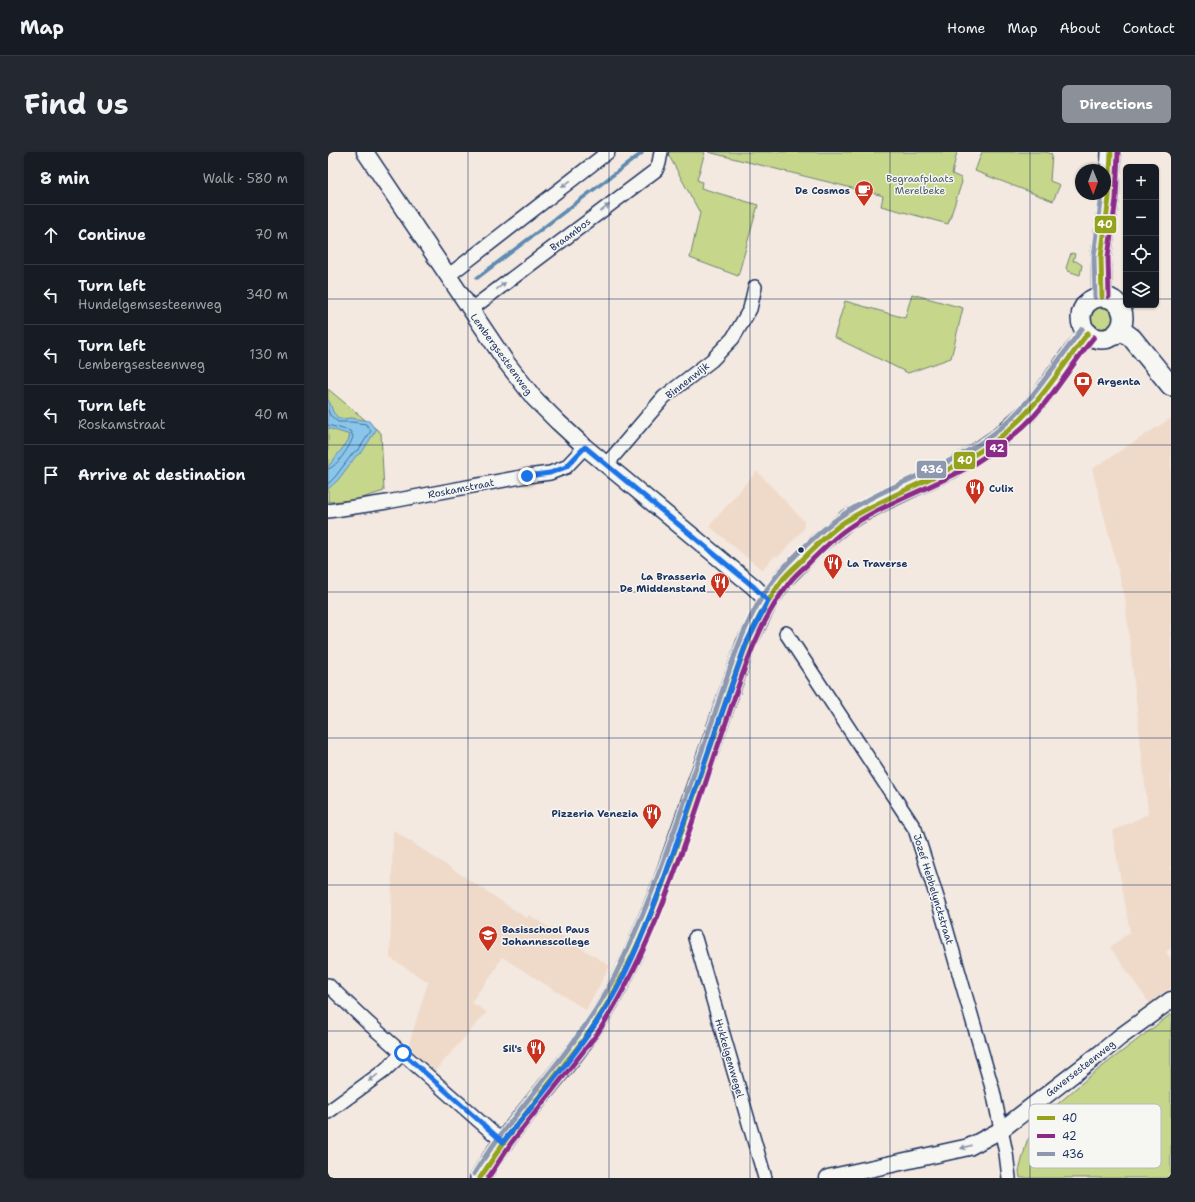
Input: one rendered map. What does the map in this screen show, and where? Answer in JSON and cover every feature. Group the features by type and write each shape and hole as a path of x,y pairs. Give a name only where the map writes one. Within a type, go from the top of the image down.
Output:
{"main road":[{"path":"1102,297 1101,257 1109,198 1111,152"},
{"path":"1102,297 1109,298 1116,302 1123,315 1120,329 1115,334 1107,338 1094,338 1083,327 1081,312 1084,306 1095,298 1102,297"},
{"path":"1120,329 1132,338 1171,386"},
{"path":"480,1178 503,1142 577,1050 613,996 648,921 663,882 746,644 768,601 785,577 819,543 847,520 878,503 943,472 987,447 1013,426 1042,395 1088,333"}],"street":[{"name":"Lembergsesteenweg","path":"365,152 470,310 506,362 534,398 585,447 754,587 768,601"},
{"path":"448,276 608,152"},
{"name":"Braambos","path":"470,310 656,170 661,152"},
{"name":"Binnenwijk","path":"606,465 664,397 712,360 733,338 750,309 754,287"},
{"name":"Roskamstraat","path":"328,511 550,473 566,467 585,447"},
{"name":"Jozef Hebbelynckstraat","path":"786,633 915,829 940,907 993,1091 1006,1153 1009,1178"},
{"name":"Hukkelgemwegel","path":"695,938 765,1178"},
{"path":"328,985 368,1024 503,1142"},
{"name":"Gaversesteenweg","path":"1035,1104 1120,1037 1171,1000"},
{"path":"328,1112 384,1071 403,1053"},
{"name":"Gaversesteenweg","path":"828,1178 969,1147 1001,1130 1029,1108"}],"shaded area":[{"path":"1171,418 1171,948 1166,952 1171,959 1171,988 1150,1004 1110,947 1130,932 1112,831 1148,814 1125,598 1092,469"},
{"path":"757,471 804,521 804,529 778,557 775,556 762,570 709,526"},
{"name":"Basisschool Paus Johannescollege","path":"393,830 527,918 529,915 610,966 586,1010 502,957 492,975 471,1002 487,1012 435,1071 408,1047 428,982 390,958"}],"green space":[{"path":"667,152 705,152 697,180 702,182 701,188 758,205 738,276 690,258 700,213"},
{"name":"Begraafplaats Merelbeke","path":"708,152 957,152 952,174 961,178 962,182 948,224 881,206 883,196 880,195"},
{"path":"982,152 1046,152 1052,154 1050,181 1060,185 1053,201 975,171"},
{"path":"1071,253 1075,254 1073,261 1076,261 1082,265 1080,275 1068,271 1066,268"},
{"path":"912,294 963,308 951,358 908,373 834,337 845,301 905,318"},
{"path":"1098,307 1106,307 1113,314 1113,322 1106,329 1098,329 1091,322 1091,314"},
{"path":"328,389 381,433 384,491 356,500 328,502"},
{"path":"1171,1014 1171,1178 1020,1178 1019,1171 1029,1138 1029,1168 1161,1168 1161,1104 1058,1104 1090,1076"}],"water":[{"path":"328,400 333,412 339,419 352,418 369,421 376,430 362,452 356,456 338,480 328,489 328,467 348,441 350,435 328,428"}],"waterway":[{"path":"477,278 642,153"}],"transit line":[{"name":"40","path":"1102,297 1101,257 1109,198 1111,152"},
{"name":"42","path":"1109,297 1108,257 1116,199 1118,152"},
{"name":"436","path":"1095,297 1094,257 1101,200"},
{"name":"436","path":"474,1174 500,1136 571,1046 601,1002 615,975 637,928 661,869 732,661 748,623 768,588 780,572 802,549 819,533 844,514 862,503 960,456 996,432 1009,421 1032,396 1082,329"},
{"name":"40","path":"480,1178 506,1139 591,1030 612,996 647,923 662,886 728,693 751,634 771,597 783,579 824,538 849,519 963,461 999,438 1025,415 1088,333"},
{"name":"42","path":"488,1178 511,1143 597,1034 637,963 654,926 683,850 735,695 750,656 767,618 789,583 795,575 828,544 851,526 881,509 960,472 983,458 1021,429 1042,407 1094,337"}],"place":[{"name":"De Cosmos","path":"864,207"},
{"name":"Argenta","path":"1083,398"},
{"name":"Culix","path":"975,505"},
{"name":"La Traverse","path":"833,580"},
{"name":"La Brasseria De Middenstand","path":"720,599"},
{"name":"Pizzeria Venezia","path":"652,830"},
{"name":"Basisschool Paus Johannescollege","path":"488,952"},
{"name":"Sil's","path":"536,1065"}],"route":[{"path":"403,1053 503,1142 527,1113 592,1029 613,996 623,976 648,921 663,882 746,644 768,601 754,587 585,447 566,467 550,473 527,476"}]}
